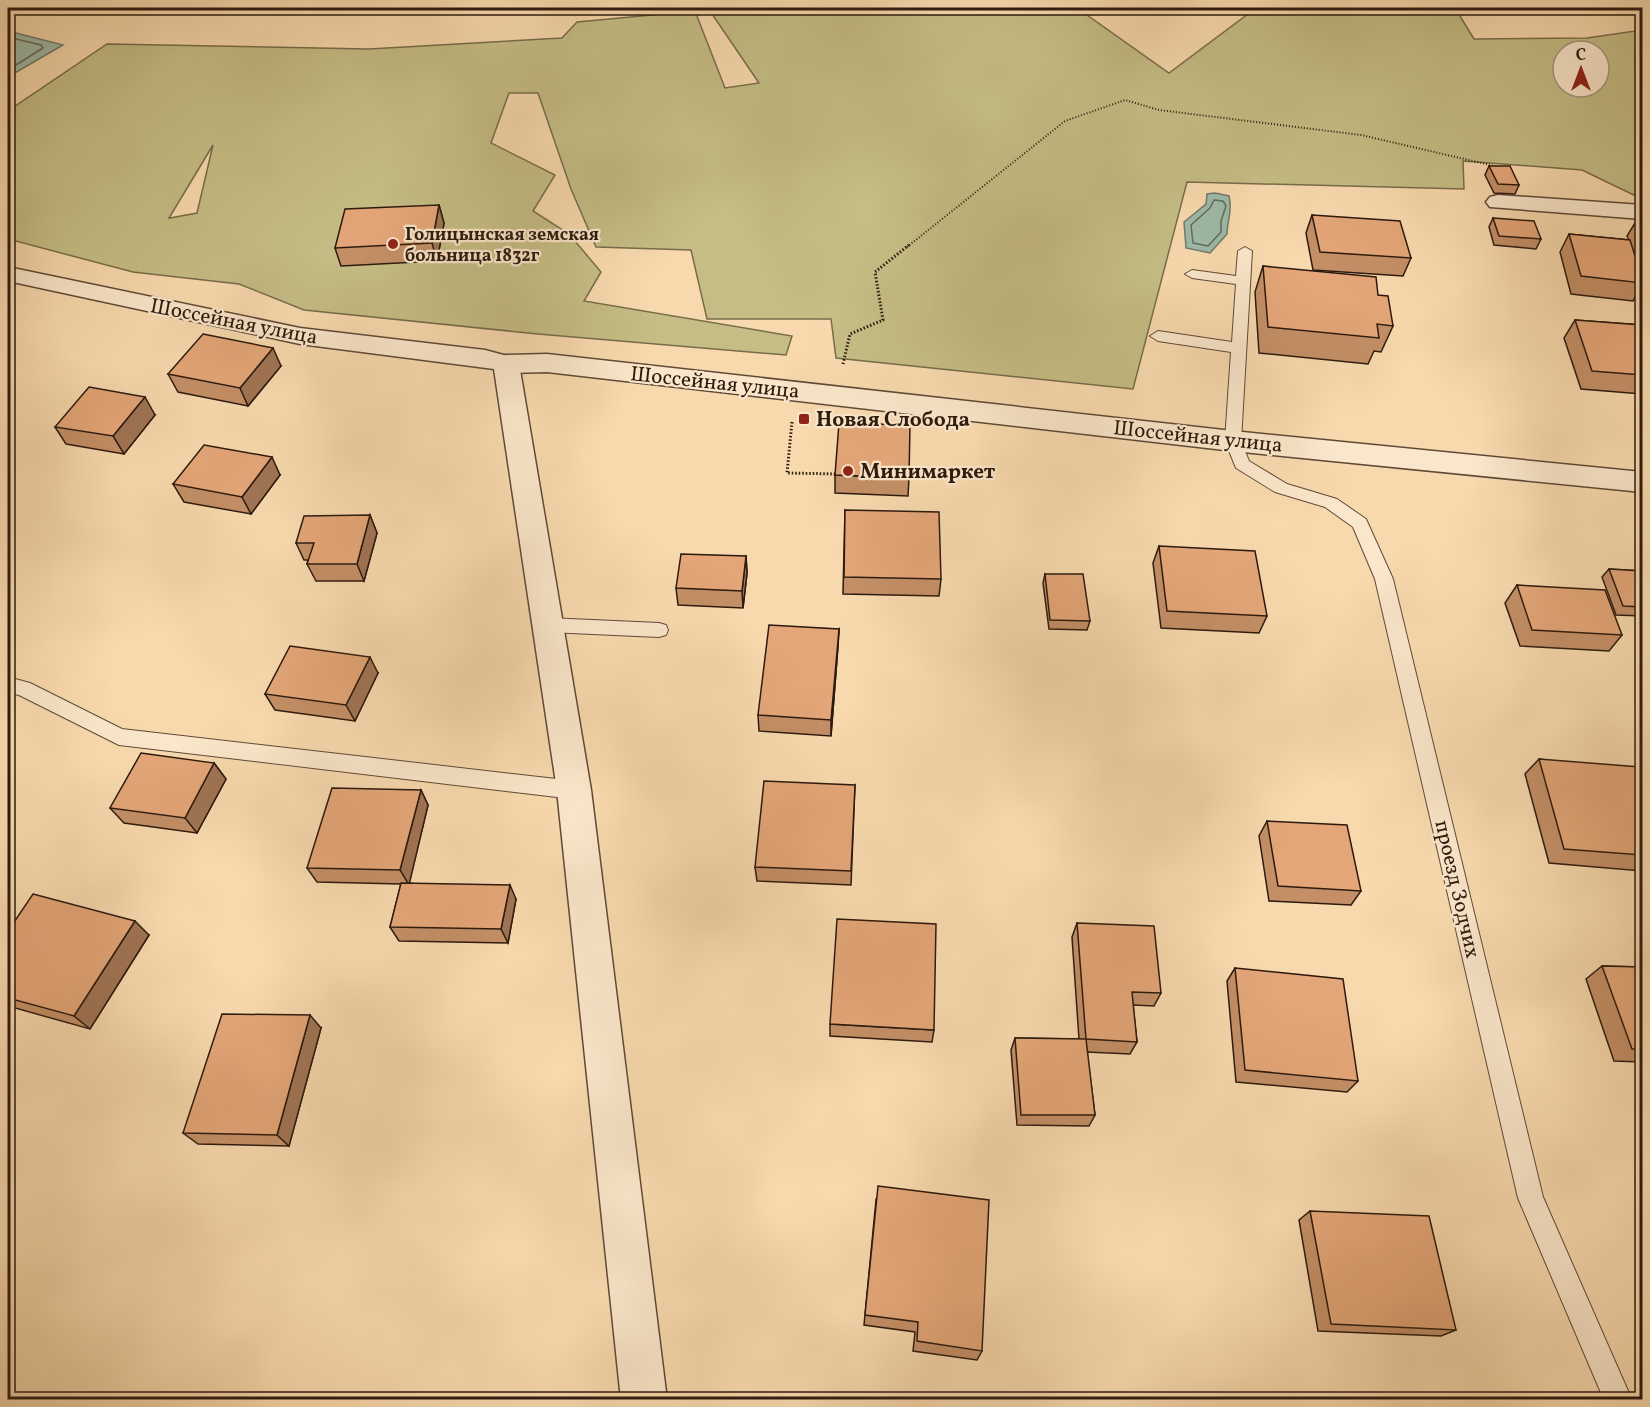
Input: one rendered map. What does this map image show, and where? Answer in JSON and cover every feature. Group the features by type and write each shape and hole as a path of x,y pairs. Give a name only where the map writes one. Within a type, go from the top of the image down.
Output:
{"street":[{"path":"1498,202 1642,212"},
{"name":"Шоссейная улица","path":"8,274 300,336 485,358 506,364 547,363 1233,441 1642,482"},
{"path":"506,364 574,790 644,1400"}],"lane":[{"path":"1233,441 1245,251"},
{"path":"1192,274 1243,281"},
{"path":"1158,336 1239,348"},
{"name":"проезд Зодчих","path":"1233,441 1242,464 1281,488 1330,503 1360,523 1384,579 1531,1198 1618,1400"},
{"path":"548,625 659,630"},
{"path":"8,685 23,688 119,737 574,790"}],"path":[{"path":"836,396 850,334 883,320 875,272 1065,121 1125,99 1159,110 1361,135 1509,169"},
{"path":"793,414 787,473 837,474"}],"shaded area":[{"path":"708,8 1077,8 1169,73 1256,8 1455,8 1474,39 1587,38 1642,30 1642,199 1582,170 1463,161 1464,189 1187,182 1133,389 836,358 831,319 707,319 691,250 596,247 571,189 538,93 509,93 491,143 555,175 533,211 569,234 601,272 584,301 792,336 786,355 538,334 304,310 239,284 133,272 8,239 8,111 107,44 369,49 562,38 577,22 695,11 725,88 759,83","holes":["213,145 197,213 169,218"]}],"water":[{"path":"8,31 63,45 8,77"},
{"path":"1207,194 1229,196 1227,234 1210,253 1186,248 1184,222 1206,204"}],"building":[{"path":"1489,166 1510,166 1519,185 1498,184"},
{"path":"439,205 432,243 335,248 345,209"},
{"path":"1312,215 1400,221 1411,258 1320,252"},
{"path":"1493,218 1534,221 1541,239 1499,236"},
{"path":"1569,234 1630,240 1642,283 1581,276"},
{"path":"1263,266 1376,277 1378,295 1388,296 1393,326 1377,324 1379,338 1268,327"},
{"path":"1575,320 1642,325 1642,375 1592,371"},
{"path":"203,334 273,348 240,388 168,374"},
{"path":"89,387 145,397 113,436 55,427"},
{"path":"839,423 910,425 909,478 835,475"},
{"path":"204,445 272,457 242,497 173,484"},
{"path":"845,510 939,512 941,579 844,577"},
{"path":"370,515 357,564 307,564 314,543 296,543 304,516"},
{"path":"1159,546 1255,551 1267,616 1167,611"},
{"path":"681,554 746,556 742,591 676,588"},
{"path":"1609,569 1642,571 1642,607 1623,606"},
{"path":"1045,574 1083,574 1090,621 1050,620"},
{"path":"1517,585 1605,590 1622,635 1532,630"},
{"path":"769,625 839,629 831,720 758,715"},
{"path":"290,646 370,657 346,705 265,694"},
{"path":"141,753 214,763 185,818 110,808"},
{"path":"1539,759 1640,767 1642,774 1642,855 1564,849"},
{"path":"764,781 855,785 851,871 755,867"},
{"path":"332,788 421,790 400,870 307,868"},
{"path":"1267,821 1347,825 1361,891 1278,886"},
{"path":"401,883 510,885 501,929 390,927"},
{"path":"33,894 135,921 74,1016 8,998 8,931"},
{"path":"837,919 936,924 934,1030 830,1024"},
{"path":"1077,923 1154,926 1161,993 1132,992 1137,1042 1086,1039"},
{"path":"1602,966 1642,967 1642,1049 1632,1049"},
{"path":"1235,968 1343,979 1358,1081 1245,1070"},
{"path":"222,1014 310,1015 277,1135 183,1133"},
{"path":"1015,1038 1086,1039 1095,1115 1021,1115"},
{"path":"878,1186 989,1200 982,1351 917,1341 918,1322 865,1315"},
{"path":"1310,1211 1429,1216 1456,1330 1331,1324"}],"place":[{"name":"Голицынская земская больница 1832г","path":"393,244"},
{"name":"Новая Слобода","path":"804,419"},
{"name":"Минимаркет","path":"848,471"}]}
